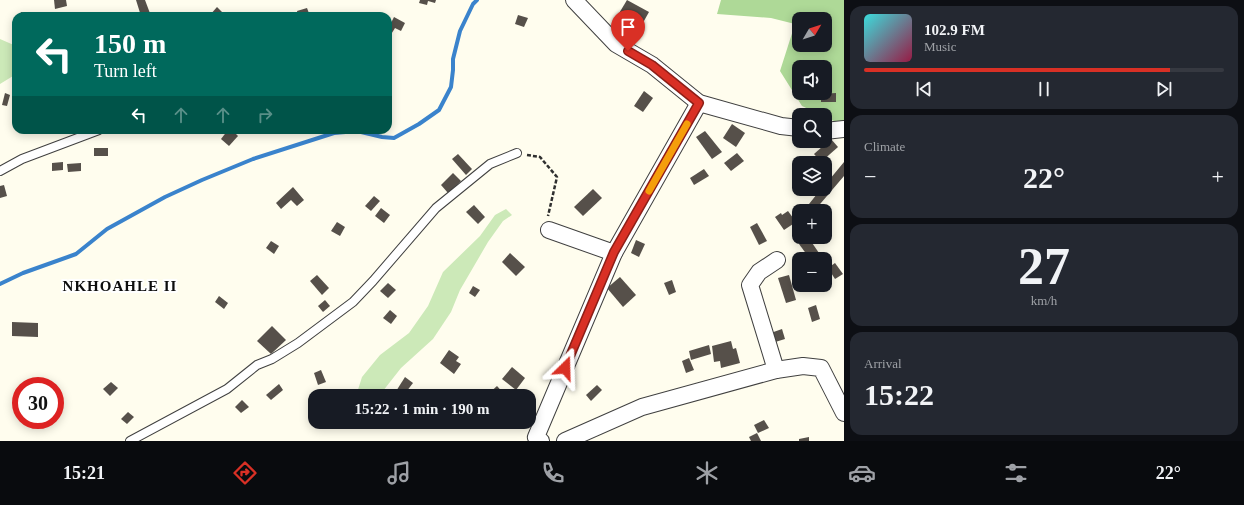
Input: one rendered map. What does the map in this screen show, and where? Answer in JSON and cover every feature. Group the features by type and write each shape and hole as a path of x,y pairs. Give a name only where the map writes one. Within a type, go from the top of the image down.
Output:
{"street":[{"path":"574,0 616,44 652,65 699,103 781,126 792,127"},
{"path":"541,441 536,436 614,252 699,103"},
{"path":"832,130 844,129"},
{"path":"549,230 614,252"},
{"path":"776,370 750,285 759,272 777,260"},
{"path":"565,441 642,407 776,370 803,366 821,368 844,413"}],"lane":[{"path":"0,171 22,159 88,134"},
{"path":"130,441 226,389 257,365 272,359 298,343 353,302 436,208 490,164 516,153"}],"path":[{"path":"516,153 540,157 557,177 548,215 549,230"}],"green space":[{"path":"721,0 844,0 844,123 841,124 832,120 832,108 806,108 802,106 798,100 832,100 832,60 792,60 792,90 780,71 792,33 792,52 832,52 832,12 792,12 792,23 771,18 717,14"},
{"path":"0,39 12,44 12,77 0,84"},
{"path":"506,209 512,215 503,221 488,242 460,290 451,312 433,339 401,368 384,389 358,389 362,377 380,355 409,333 428,306 443,272 480,236 495,215"}],"building":[{"path":"54,0 66,0 67,6 55,9"},
{"path":"136,0 145,0 150,12 140,12"},
{"path":"420,0 436,0 435,3 428,1 427,5 419,3"},
{"path":"627,0 649,12 640,28 618,15"},
{"path":"217,7 222,12 213,12"},
{"path":"307,8 308,12 297,12"},
{"path":"518,15 528,18 524,27 515,24"},
{"path":"394,17 405,23 401,31 395,28 392,33 392,21"},
{"path":"644,91 653,98 643,112 634,106"},
{"path":"5,93 10,95 7,106 2,105"},
{"path":"832,93 836,93 836,102 821,102 821,100 832,100"},
{"path":"732,124 745,133 736,147 723,138"},
{"path":"705,131 722,152 712,159 696,137"},
{"path":"225,134 236,134 238,136 229,146 221,139"},
{"path":"832,140 838,147 828,156 816,156 814,154 821,148 832,148"},
{"path":"94,148 108,148 108,156 94,156"},
{"path":"737,153 744,161 731,171 724,163"},
{"path":"458,154 472,169 466,175 452,159"},
{"path":"63,162 63,170 52,171 52,163"},
{"path":"844,162 844,176 832,190 832,177"},
{"path":"81,163 81,171 68,172 67,164"},
{"path":"704,169 709,176 694,185 690,178"},
{"path":"453,173 461,181 448,193 441,185"},
{"path":"4,185 7,196 0,198 0,186"},
{"path":"293,187 304,200 297,206 291,200 281,209 276,203"},
{"path":"593,189 602,198 583,216 574,207"},
{"path":"374,196 380,201 371,211 365,206"},
{"path":"815,196 827,196 820,204 809,204"},
{"path":"474,205 485,217 478,224 466,212"},
{"path":"381,208 390,215 384,223 375,216"},
{"path":"788,211 792,216 792,225 784,230 775,217 781,213 782,215"},
{"path":"337,222 345,227 340,236 331,231"},
{"path":"757,223 767,241 759,245 750,227"},
{"path":"636,240 645,244 639,257 631,253"},
{"path":"271,241 279,246 274,254 266,248"},
{"path":"799,244 813,244 818,252 805,252"},
{"path":"510,253 525,267 516,276 502,262"},
{"path":"835,263 843,274 835,279 832,274 832,265"},
{"path":"317,275 329,288 322,295 310,281"},
{"path":"789,275 792,292 794,292 796,300 786,303 778,278"},
{"path":"620,277 636,295 623,307 607,288"},
{"path":"672,280 676,292 669,295 664,283"},
{"path":"388,283 396,290 388,298 380,291"},
{"path":"473,286 480,290 475,297 469,293"},
{"path":"219,296 228,303 224,309 215,302"},
{"path":"325,300 330,306 323,312 318,306"},
{"path":"816,305 820,319 812,322 808,308"},
{"path":"390,310 397,316 391,324 383,318"},
{"path":"12,322 38,323 38,337 12,336"},
{"path":"272,326 286,340 271,354 257,341"},
{"path":"782,329 785,339 772,343 768,334"},
{"path":"731,341 733,349 736,348 740,363 721,368 720,361 714,362 712,346"},
{"path":"709,345 711,354 691,360 689,351"},
{"path":"449,350 459,357 456,361 461,364 454,374 440,363"},
{"path":"689,358 694,370 686,373 682,361"},
{"path":"512,367 525,378 517,389 502,379"},
{"path":"321,370 326,382 318,385 314,373"},
{"path":"405,377 413,383 408,389 397,389"},
{"path":"111,382 118,388 110,396 103,389"},
{"path":"279,384 283,390 271,400 266,395"},
{"path":"597,385 602,390 591,401 586,395"},
{"path":"242,400 249,407 241,413 235,407"},
{"path":"128,412 134,417 127,424 121,419"},
{"path":"764,420 769,428 758,433 754,425"},
{"path":"757,433 761,441 751,441 749,437"},
{"path":"809,437 809,441 799,441 799,439"}],"waterway":[{"path":"370,134 394,138 419,124 439,110 451,87 453,59 460,31 473,4 477,0"},
{"path":"0,284 23,273 76,254 107,229 165,197 202,180 253,159 331,134"}],"slow traffic":[{"path":"649,191 687,124"}],"district":[{"name":"NKHOAHLE II","path":"120,286"}],"route":[{"path":"565,368 614,252 699,103 652,65 628,51"}]}
